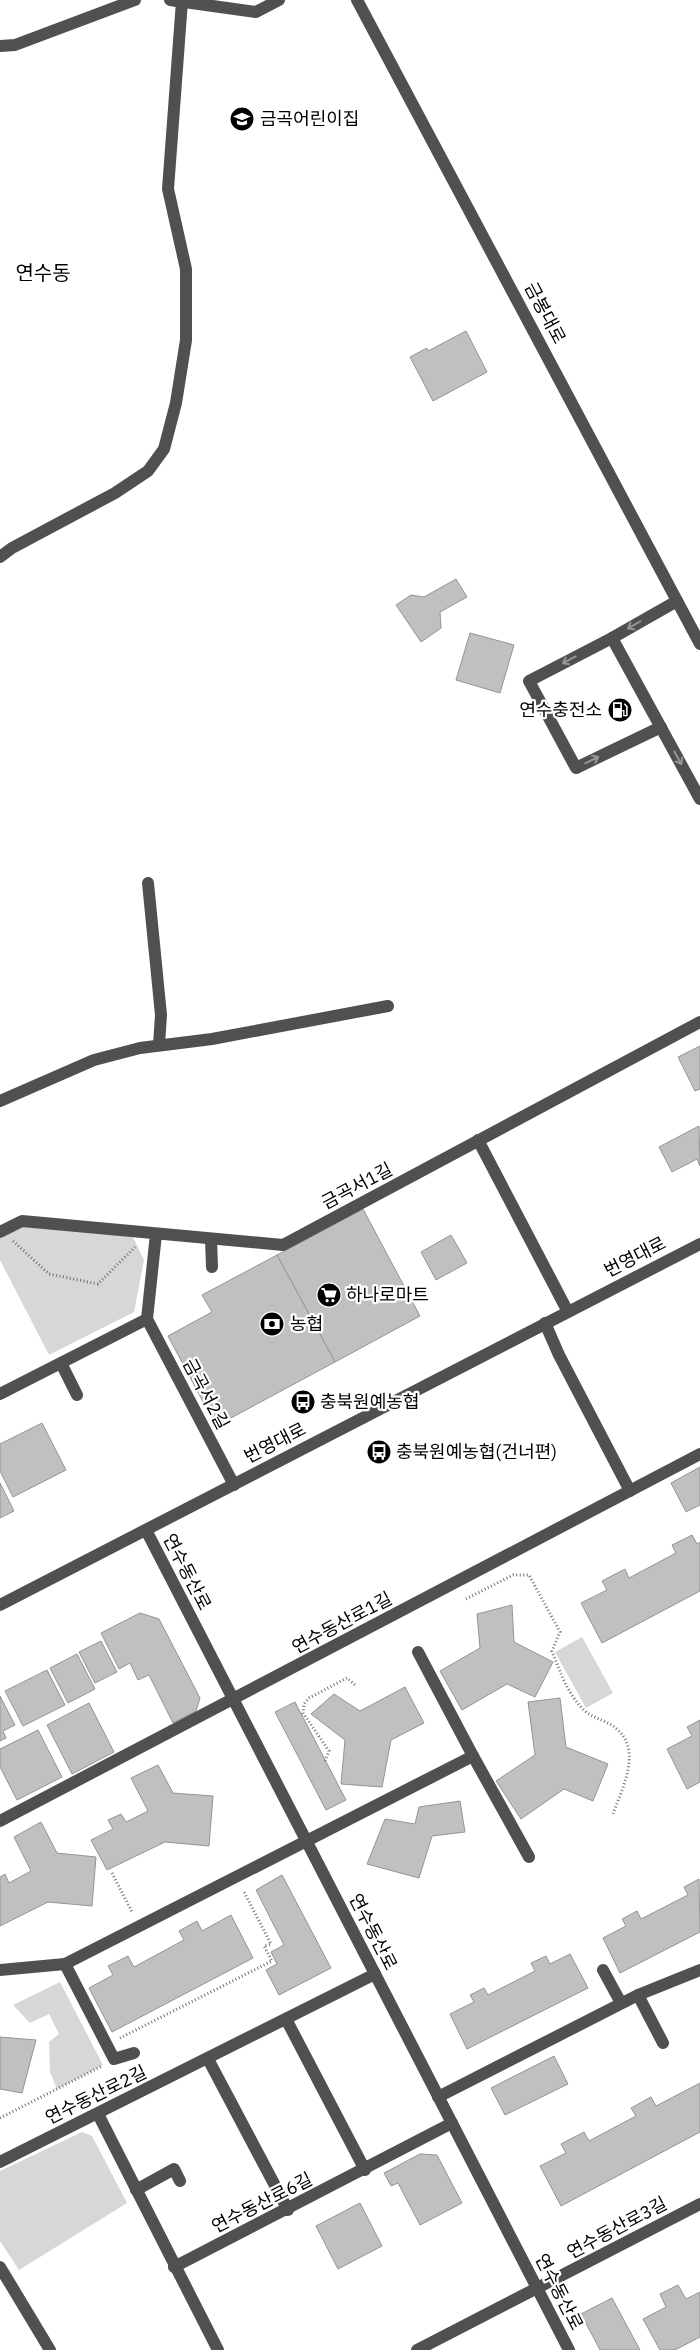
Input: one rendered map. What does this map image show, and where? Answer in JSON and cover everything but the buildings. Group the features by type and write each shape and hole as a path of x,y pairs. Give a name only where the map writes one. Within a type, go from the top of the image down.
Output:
{"street":[{"path":"0,46 15,45 136,0"},
{"path":"0,557 12,548 115,493 148,471 164,449 176,403 186,340 186,269 168,189 176,1 255,6 279,0"},
{"name":"금봉대로","path":"357,0 700,644"},
{"path":"661,727 576,768 529,681 612,638 677,601"},
{"path":"612,638 700,799"},
{"path":"148,883 161,1015 159,1045"},
{"path":"0,1101 94,1060 140,1048 212,1039 388,1006"},
{"name":"금곡서1길","path":"1,1231 22,1221 283,1245 700,1022"},
{"path":"478,1140 568,1312"},
{"path":"0,1394 147,1319 156,1234"},
{"path":"212,1239 212,1267"},
{"name":"번영대로","path":"0,1605 700,1244"},
{"name":"금곡서2길","path":"147,1319 234,1484"},
{"path":"545,1323 559,1355 630,1491"},
{"path":"61,1363 77,1395"},
{"name":"연수동산로1길","path":"0,1821 700,1454"},
{"name":"연수동산로","path":"146,1530 569,2350"},
{"path":"418,1652 529,1857"},
{"path":"0,1970 65,1964 473,1756"},
{"path":"65,1964 114,2059 134,2053"},
{"path":"603,1970 621,2003"},
{"path":"438,2097 621,2003 700,1970"},
{"name":"연수동산로2길","path":"0,2162 375,1974"},
{"path":"638,1995 663,2043"},
{"path":"286,2020 365,2170"},
{"path":"208,2059 288,2210"},
{"path":"98,2114 174,2267 218,2350"},
{"name":"연수동산로6길","path":"174,2267 288,2210 452,2123"},
{"path":"136,2190 174,2170 180,2181"},
{"name":"연수동산로3길","path":"417,2350 700,2204"},
{"path":"0,2267 50,2350"}],"path":[{"path":"1,1231 49,1274 98,1284 137,1245"},
{"path":"466,1599 513,1575 529,1575 560,1632 552,1651 564,1682 585,1711 612,1725 621,1733 629,1746 630,1763 614,1814"},
{"path":"325,1761 329,1752 303,1712 304,1704 309,1698 346,1678 355,1685"},
{"path":"112,1874 132,1912"},
{"path":"106,2045 272,1961 264,1946 271,1944 242,1888"},
{"path":"0,2118 114,2059"}],"shaded area":[{"path":"22,1221 130,1231 144,1260 134,1312 49,1355 0,1260 0,1232"},
{"path":"582,1637 613,1693 586,1708 555,1652"},
{"path":"60,1982 103,2065 57,2089 50,2072 49,2042 59,2034 49,2014 30,2023 13,2005"},
{"path":"82,2132 92,2136 127,2203 19,2270 0,2241 0,2171"}],"place":[{"name":"금곡어린이집","path":"242,119"},
{"name":"연수충전소","path":"620,710"},
{"name":"하나로마트","path":"329,1295"},
{"name":"농협","path":"272,1324"},
{"name":"충북원예농협","path":"303,1402"},
{"name":"충북원예농협(건너편)","path":"379,1452"}],"district":[{"name":"연수동","path":"43,273"}]}
